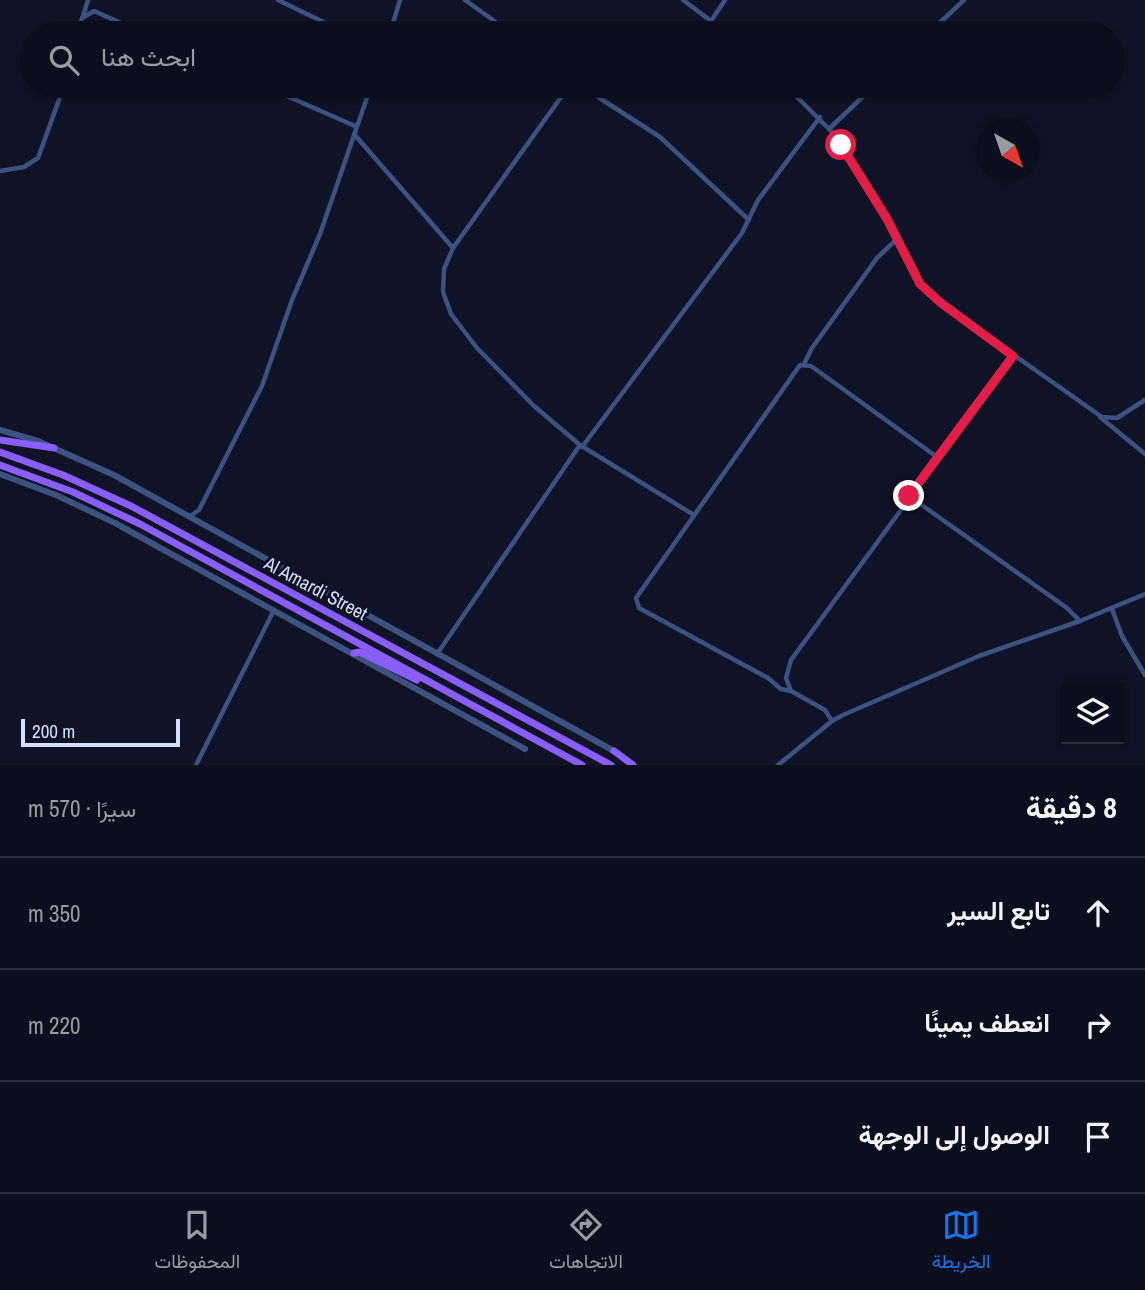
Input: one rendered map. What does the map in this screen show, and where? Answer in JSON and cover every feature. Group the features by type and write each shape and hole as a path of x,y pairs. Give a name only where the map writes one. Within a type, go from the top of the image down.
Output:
{"main road":[{"path":"0,440 54,448"},
{"name":"Al Amardi Street","path":"0,453 62,475 131,506 611,765"},
{"name":"Al Amardi Street","path":"0,464 118,513 582,765"},
{"path":"354,653 360,652 419,681 436,685"},
{"path":"614,751 633,765"}],"street":[{"path":"81,21 88,0"},
{"path":"278,0 321,21"},
{"path":"394,21 400,0"},
{"path":"465,0 494,21"},
{"path":"683,0 710,21 725,0"},
{"path":"942,21 964,0"},
{"path":"82,18 94,12 115,21"},
{"path":"0,171 24,167 38,158 60,98"},
{"path":"291,98 355,126"},
{"path":"188,517 199,510 262,386 292,300 320,234 366,98"},
{"path":"560,98 453,248 443,281 451,314 496,368 581,446 694,515"},
{"path":"600,98 660,137 749,220"},
{"path":"799,98 830,128 897,239 910,268 926,291 1013,356 1098,414 1145,454"},
{"path":"830,128 861,98"},
{"path":"436,655 581,446 749,220 758,200 820,117"},
{"path":"353,133 421,215 453,248"},
{"path":"832,721 825,710 781,689 768,678 635,604 636,598 798,367 804,364 812,348 877,258 897,239"},
{"path":"790,691 786,672 794,654 1013,356"},
{"path":"804,364 937,457"},
{"path":"1098,414 1117,418 1144,401"},
{"path":"1117,418 1119,434"},
{"path":"0,430 54,448 114,475 436,655 640,765"},
{"path":"0,474 96,513 525,749"},
{"path":"909,496 1067,608 1080,621"},
{"path":"199,510 201,524"},
{"path":"779,765 832,721 979,656 1080,621 1145,594"},
{"path":"195,765 274,609"},
{"path":"1112,609 1122,636 1145,675"},
{"path":"562,754 575,765"}],"route":[{"path":"841,145 887,219 920,284 941,303 1013,356 909,496"}]}
